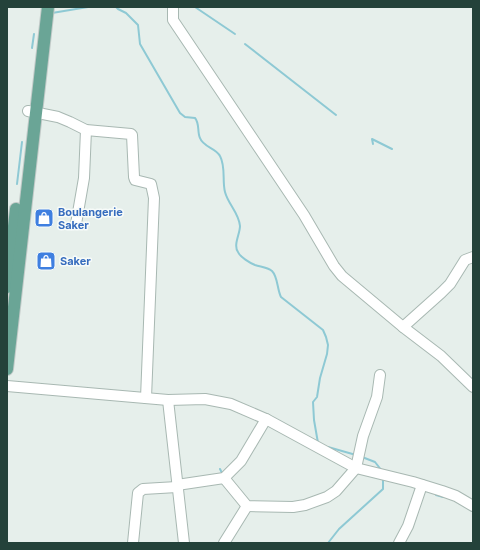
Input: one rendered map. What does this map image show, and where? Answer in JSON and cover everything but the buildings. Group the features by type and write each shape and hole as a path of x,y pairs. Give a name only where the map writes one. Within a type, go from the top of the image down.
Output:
{"main road":[{"path":"7,369 41,30 40,7"},
{"path":"41,30 48,7"},
{"path":"7,287 32,111"}],"street":[{"path":"173,7 173,20 304,215 334,266 342,276 403,327 441,356 473,387"},
{"path":"32,111 70,122 86,130 132,134 135,180 149,183 153,186 154,219 151,259 146,398"},
{"path":"76,224 84,178 86,130"},
{"path":"403,327 450,284 465,260 473,257"},
{"path":"224,478 247,506 293,507 326,498 336,491 356,468 363,436 377,397 380,375"},
{"path":"7,386 168,400 205,400 232,404 266,419 356,468 422,485 456,496 473,506"},
{"path":"168,400 184,543"},
{"path":"133,543 138,493 140,490 177,486 224,478 241,461 266,419"},
{"path":"399,543 408,526 422,485"},
{"path":"224,543 247,506"}],"waterway":[{"path":"52,13 88,7"},
{"path":"116,7 126,13 138,25 140,44 180,113 185,117 195,118 199,136 202,141 216,151 222,160 225,192 228,201 236,213 240,226 236,246 239,254 251,263 272,271 281,297 323,330 328,345 327,354 320,378 317,397 313,402 318,443"},
{"path":"195,7 235,34"},
{"path":"32,48 34,34"},
{"path":"245,44 336,115"},
{"path":"373,144 372,139 392,149"},
{"path":"17,184 22,142"},
{"path":"328,447 356,455"},
{"path":"362,457 375,462 382,471"},
{"path":"220,469 223,475"},
{"path":"328,543 339,529 383,489 383,478"},
{"path":"436,495 443,497"}],"place":[{"name":"Boulangerie Saker","path":"44,218"},
{"name":"Saker","path":"46,261"}]}
